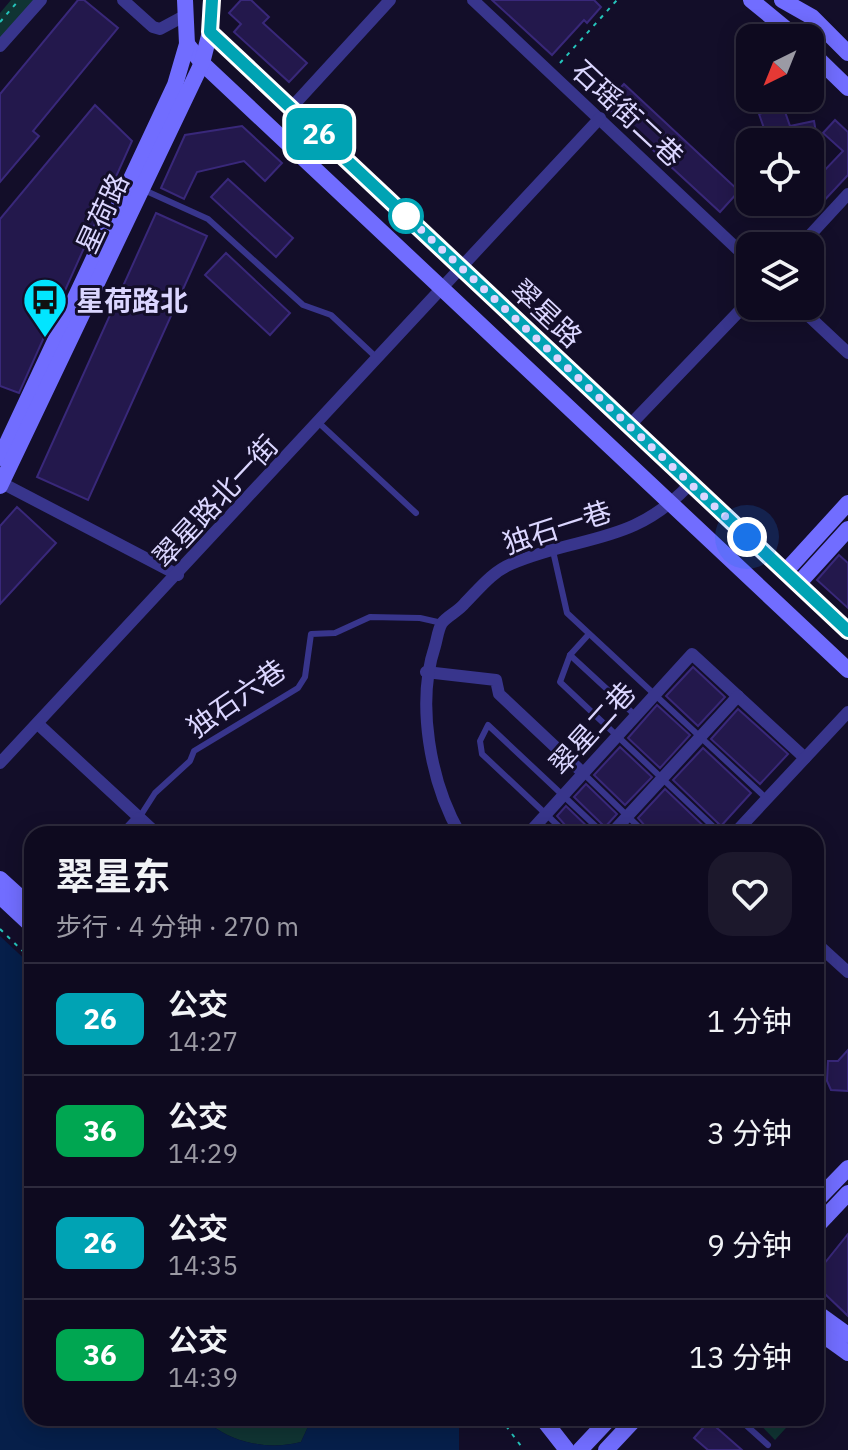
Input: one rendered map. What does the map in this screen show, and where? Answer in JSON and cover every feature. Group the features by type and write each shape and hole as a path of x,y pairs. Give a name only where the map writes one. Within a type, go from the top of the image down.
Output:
{"street":[{"path":"0,46 41,0"},
{"path":"123,0 145,21 160,29 185,8"},
{"name":"星荷路","path":"0,458 135,186 202,63 210,32 211,0"},
{"path":"291,108 390,0"},
{"name":"石瑶街二巷","path":"473,0 736,248"},
{"path":"751,0 780,24"},
{"path":"782,0 812,17 848,53"},
{"name":"星荷路","path":"1,484 135,186 175,85 187,44 185,8"},
{"name":"翠星路","path":"210,32 848,631"},
{"name":"翠星路","path":"187,44 223,83 848,670"},
{"path":"223,83 241,61"},
{"path":"824,65 848,88"},
{"name":"翠星路北一街","path":"0,763 39,725 600,118"},
{"path":"813,232 848,194"},
{"path":"629,426 736,315"},
{"path":"813,320 848,353"},
{"name":"独石一巷","path":"442,623 485,582 508,566 553,550 621,534 672,504 691,483"},
{"path":"1,484 178,575"},
{"path":"785,572 848,503"},
{"path":"798,584 848,529"},
{"path":"442,623 426,672 424,717 449,815 455,826"},
{"name":"翠星二巷","path":"535,826 692,654 738,696"},
{"path":"426,672 496,680 499,694 583,773"},
{"path":"618,826 738,696 805,758"},
{"path":"742,826 848,712"},
{"path":"39,725 148,826"},
{"path":"132,826 139,818"},
{"path":"0,879 24,901"},
{"path":"0,896 24,918"},
{"path":"824,950 848,972"},
{"path":"824,1193 848,1168"},
{"path":"824,1218 848,1193"},
{"path":"824,1318 848,1335"},
{"path":"824,1336 848,1353"},
{"path":"548,1426 567,1450"},
{"path":"561,1426 580,1450 602,1426"},
{"path":"606,1450 628,1426"}],"lane":[{"path":"135,186 208,219 303,305 331,315 378,359"},
{"path":"319,423 416,513"},
{"path":"553,550 567,613 767,799"},
{"name":"独石六巷","path":"139,818 155,793 190,761 194,751 298,688 305,677 311,634 335,633 370,617 420,618 442,623"},
{"path":"589,634 570,655 560,682 713,826"},
{"path":"570,655 636,716"},
{"path":"559,826 482,754 480,741 488,725 596,826"},
{"path":"583,773 638,826"},
{"path":"747,1426 768,1445"}],"path":[{"path":"0,22 19,0"},
{"path":"551,73 617,0"},
{"path":"0,929 24,952"},
{"path":"506,1426 524,1450"}],"green space":[{"path":"11,0 40,0 0,44 0,13"},
{"path":"212,1426 308,1426 301,1442 278,1445 254,1444"},
{"path":"762,1426 788,1426 775,1440"}],"water":[{"path":"0,936 24,958 24,1426 212,1426 243,1441 278,1445 301,1442 308,1426 459,1426 459,1450 0,1450"}],"building":[{"path":"78,0 84,0 118,28 33,131 39,136 0,182 0,94"},
{"path":"241,0 251,0 269,17 263,23 307,63 289,82 234,32 241,24 229,13"},
{"path":"492,0 594,0 601,7 587,23 584,20 552,55"},
{"path":"624,84 736,188 736,194 720,212 604,105"},
{"path":"95,105 132,141 19,393 0,386 0,219"},
{"path":"785,112 790,126 814,121 815,128 764,128 759,114"},
{"path":"835,120 848,132 848,175 824,201 824,171 843,151 824,134"},
{"path":"242,126 282,163 265,181 244,161 197,172 184,199 161,188 185,135"},
{"path":"228,179 293,238 276,257 211,197"},
{"path":"156,213 207,236 88,500 37,477"},
{"path":"226,253 290,313 270,335 205,275"},
{"path":"17,507 56,543 0,604 0,526"},
{"path":"839,555 848,563 848,608 817,580"},
{"path":"693,667 725,697 698,726 666,696"},
{"path":"657,705 690,735 660,768 628,738"},
{"path":"738,709 788,754 760,784 711,739"},
{"path":"620,747 652,777 625,805 594,775"},
{"path":"703,748 751,793 721,826 673,780"},
{"path":"586,784 617,814 604,826 574,797"},
{"path":"665,789 704,826 645,826 638,818"},
{"path":"566,806 587,826 566,826 557,816"},
{"path":"848,1050 848,1091 831,1090 827,1081 828,1061 838,1061"},
{"path":"848,1234 848,1316 825,1294 824,1264"},
{"path":"705,1426 715,1426 742,1450 708,1450 694,1438"}],"bus line":[{"name":"26","path":"212,0 210,32 848,631"}],"place":[{"name":"星荷路北","path":"45,339"}],"route":[{"path":"406,216 398,208 747,537"}]}
